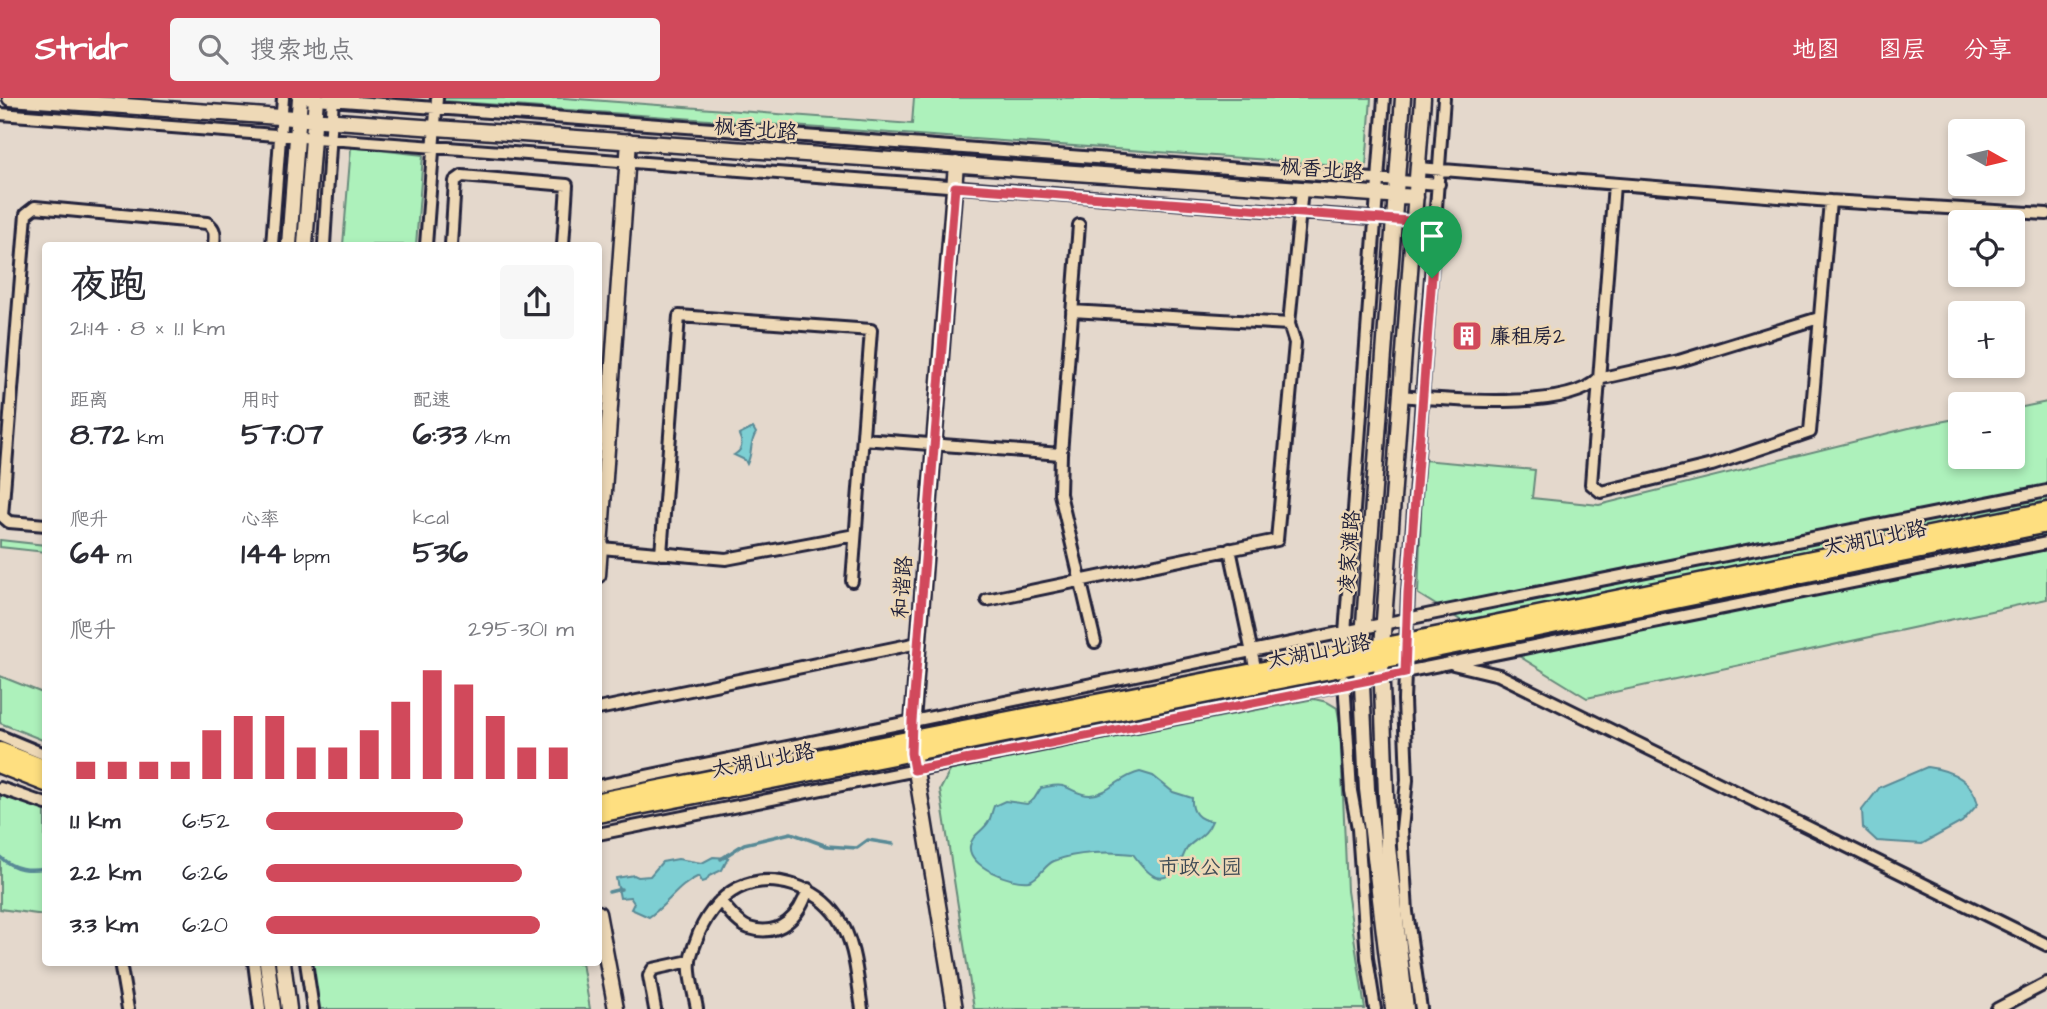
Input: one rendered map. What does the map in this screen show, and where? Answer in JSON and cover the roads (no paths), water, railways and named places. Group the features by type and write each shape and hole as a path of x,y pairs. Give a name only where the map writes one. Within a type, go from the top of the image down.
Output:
{"main road":[{"name":"枫香北路","path":"10,98 1302,189 1396,188 1417,182"},
{"path":"289,242 299,118 309,98"},
{"path":"305,242 314,119 309,98"},
{"name":"凌家滩路","path":"1393,1009 1367,789 1362,658 1403,98"},
{"name":"凌家滩路","path":"1406,1009 1388,847 1381,661 1423,98"},
{"path":"602,534 629,141"},
{"name":"和谐路","path":"955,1009 911,746 956,164"},
{"name":"太湖山北路","path":"602,813 1256,672 1362,658 1381,661 1406,649 2047,510"},
{"name":"太湖山北路","path":"1406,649 2047,524"},
{"name":"太湖山北路","path":"602,800 911,746 1343,661"},
{"path":"0,751 42,767"},
{"path":"0,765 42,781"},
{"path":"602,935 616,1009"},
{"path":"268,966 273,1009"},
{"path":"284,966 289,1009"}],"street":[{"path":"272,242 283,98"},
{"path":"309,98 437,103 1379,187"},
{"path":"1376,1009 1367,958 1358,829 1351,791 1343,661 1384,98"},
{"path":"1421,1009 1407,912 1402,828 1407,780 1405,673 1444,98"},
{"path":"324,242 333,99"},
{"path":"426,242 437,103"},
{"path":"0,114 1436,223"},
{"path":"1417,182 1440,170 1830,201 2047,214"},
{"path":"451,242 455,181 462,176 567,185 563,242"},
{"path":"1417,182 1439,184"},
{"path":"1614,184 1591,484 1601,492 1712,465 1810,432 1830,201"},
{"path":"987,600 1277,540 1295,343 1289,324 1302,189"},
{"path":"42,525 9,522 2,516 6,394 26,214 35,207 207,223 215,233 214,242"},
{"path":"1079,225 1060,494 1095,642"},
{"path":"1072,311 1289,324"},
{"path":"661,554 679,316 872,330 852,581"},
{"path":"1401,396 1530,402 1590,388 1598,379 1679,360 1819,318"},
{"path":"863,439 1061,454"},
{"path":"602,785 1407,619 2047,491"},
{"path":"602,548 726,559 855,535"},
{"path":"602,833 1345,685 1362,681 1381,661 1405,673 2047,543"},
{"path":"1230,549 1256,672"},
{"path":"602,708 918,643"},
{"path":"1451,663 1499,675 2047,945"},
{"path":"0,736 42,753"},
{"path":"0,788 42,803"},
{"path":"697,1009 690,961 700,929 720,901 739,888 764,882 808,889 839,918 851,943 862,1009"},
{"path":"720,901 748,928 768,929 787,925 803,907 808,889"},
{"path":"655,1009 649,976 653,969 690,961"},
{"path":"121,966 128,1009"},
{"path":"255,966 260,1009"},
{"path":"307,966 313,1009"},
{"path":"1997,1009 2047,984"}],"water":[{"path":"753,428 756,433 747,464 745,460 734,455 741,446 739,435"},
{"path":"1927,767 1952,773 1966,782 1978,804 1962,822 1922,844 1877,841 1863,828 1862,810 1880,787"},
{"path":"1140,772 1153,776 1173,792 1192,798 1196,814 1212,821 1205,832 1188,847 1179,865 1166,877 1154,876 1133,854 1103,853 1082,854 1054,861 1029,881 1012,880 983,867 971,853 971,842 987,824 994,806 1005,801 1027,804 1041,788 1055,785 1082,794 1097,794"},
{"path":"713,857 728,858 722,870 709,876 706,881 702,882 699,876 692,880 649,917 631,909 634,903 630,897 620,898 616,878 650,876 662,862 678,859 702,863"}],"waterway":[{"path":"721,859 744,844 791,833 827,846 857,848 868,840 893,844"},
{"path":"0,857 22,869 42,868"},
{"path":"609,892 621,889"}],"place":[{"name":"廉租房2","path":"1467,336"}],"park label":[{"name":"市政公园","path":"1200,867"}]}
